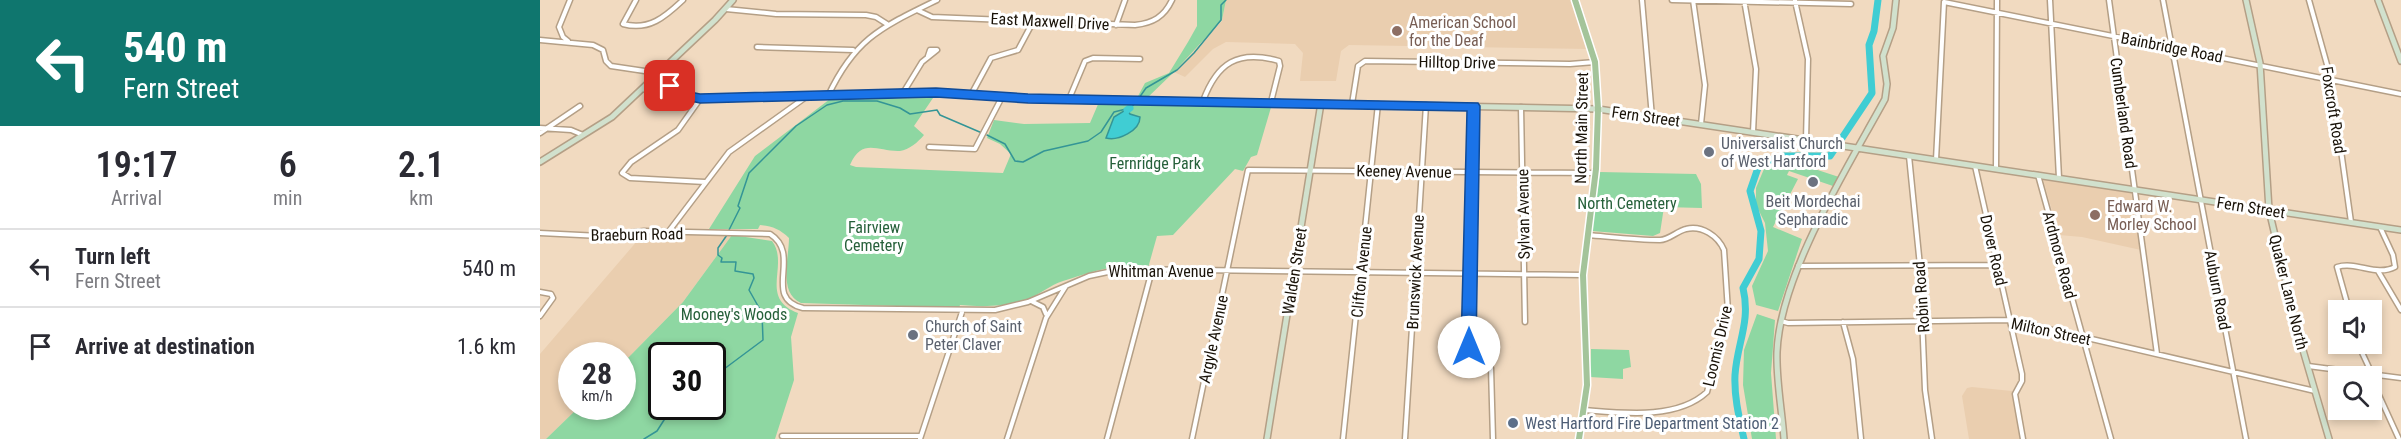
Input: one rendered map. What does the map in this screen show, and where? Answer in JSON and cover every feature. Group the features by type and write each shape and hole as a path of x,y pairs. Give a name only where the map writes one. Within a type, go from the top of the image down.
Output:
{"main road":[{"name":"North Main Street","path":"1575,0 1595,62 1598,109 1596,173 1583,275 1587,361 1584,410 1579,439"}],"street":[{"path":"570,0 558,26 563,38 570,42"},
{"path":"636,0 623,24 647,27 659,22 683,0"},
{"path":"540,162 585,136 612,117 733,0"},
{"path":"828,96 854,50 869,35 937,0"},
{"path":"1116,25 1125,0"},
{"name":"East Maxwell Drive","path":"917,10 933,17 1144,25 1165,16 1172,0"},
{"path":"1642,0 1652,117"},
{"path":"1672,0 1851,4"},
{"path":"1693,0 1705,85 1701,124"},
{"path":"1744,0 1756,69 1753,132"},
{"path":"1784,439 1777,360 1781,321 1798,266 1820,218 1886,95 1883,56 1893,28 1896,0"},
{"path":"1996,169 1997,0"},
{"path":"2050,0 2059,178"},
{"name":"Cumberland Road","path":"2109,0 2157,354"},
{"name":"Auburn Road","path":"2163,0 2246,439"},
{"name":"Quaker Lane North","path":"2246,0 2260,65 2270,210 2308,366 2329,439"},
{"name":"Foxcroft Road","path":"2309,0 2331,80 2351,222"},
{"path":"2378,0 2401,61"},
{"path":"1795,1 1808,59 1806,140"},
{"path":"1936,160 1944,1"},
{"name":"Bainbridge Road","path":"1944,1 2401,94"},
{"path":"726,9 776,14 866,15 876,17 887,24"},
{"path":"971,95 990,60 996,55 1018,50 1034,20"},
{"path":"540,40 598,46 603,50 606,61 611,66 659,73"},
{"path":"2394,40 2401,41"},
{"path":"757,47 854,50"},
{"path":"903,93 928,56"},
{"path":"1203,101 1209,85 1224,65 1239,58 1279,60 1280,66 1271,102"},
{"path":"1068,99 1082,64 1086,60 1140,59"},
{"name":"Hilltop Drive","path":"1352,104 1359,65 1366,60 1570,64 1595,62"},
{"name":"Fern Street","path":"659,73 659,77 682,95 700,99 903,93 1068,99 1598,109 2401,230"},
{"path":"640,92 654,86 670,86"},
{"path":"669,232 705,182 736,146 806,96"},
{"path":"929,147 975,149 1002,97"},
{"path":"700,99 678,130 631,162 622,173 630,178 705,182"},
{"name":"Walden Street","path":"1267,439 1321,103"},
{"name":"Clifton Avenue","path":"1343,439 1378,104"},
{"name":"Brunswick Avenue","path":"1405,439 1426,105"},
{"path":"540,131 580,106"},
{"path":"1474,106 1468,345 1473,354 1485,360 1491,368 1493,439"},
{"name":"Sylvan Avenue","path":"1521,107 1525,322"},
{"path":"547,128 571,130 585,136"},
{"name":"Robin Road","path":"1909,156 1920,266 1925,390 1932,439"},
{"name":"Dover Road","path":"1975,166 2022,378 2015,394 2023,439"},
{"name":"Keeney Avenue","path":"1248,170 1596,173"},
{"name":"Argyle Avenue","path":"1192,439 1248,170"},
{"name":"Ardmore Road","path":"2038,175 2111,439"},
{"path":"2346,300 2337,267 2346,264 2389,271 2396,266 2380,227"},
{"name":"Loomis Drive","path":"1584,410 1644,413 1694,402 1702,398 1707,392 1728,311 1724,250 1717,238 1709,232 1689,228 1657,240 1588,235"},
{"name":"Braeburn Road","path":"540,232 600,236 644,231 734,232"},
{"name":"Whitman Avenue","path":"734,232 770,234 782,241 785,251 782,291 787,300 798,307 962,311 1006,309 1031,302 1068,283 1099,271 1583,275"},
{"path":"1798,266 1996,264"},
{"path":"1107,439 1152,270"},
{"path":"2378,271 2401,310"},
{"path":"1007,439 1046,318 1068,283"},
{"path":"540,292 551,294 553,298 540,316"},
{"path":"1031,302 1043,307 1046,318"},
{"path":"782,436 920,438 962,311"},
{"name":"Milton Street","path":"1781,321 1788,323 2010,320 2315,392"},
{"path":"1843,322 1853,359 1861,439"},
{"path":"2308,366 2328,370"},
{"path":"2382,377 2401,378"},
{"path":"2382,403 2399,439"}],"shaded area":[{"name":"American School for the Deaf","path":"1226,0 1572,0 1589,49 1349,45 1341,51 1336,81 1300,81 1303,53 1295,44 1226,42 1213,49 1185,77 1174,72 1222,21"},
{"name":"Edward W. Morley School","path":"2043,179 2131,192 2141,250 2082,237 2059,235"},
{"path":"644,233 732,235 683,302 636,350 636,342 558,342 558,420 566,420 546,439 540,439 540,354"},
{"path":"1967,388 2012,391 2020,439 1969,439 1962,396"}],"green space":[{"path":"1197,0 1226,0 1222,20 1146,99 1137,98 1145,83 1169,73 1188,42 1197,26"},
{"path":"933,98 914,126 924,135 916,143 900,151 865,149 855,156 850,165 1003,173 1011,154 1000,144 987,138 994,120 1024,124 1090,123 1099,102 1272,104 1257,155 1251,157 1243,171 1235,169 1173,235 1157,236 1148,268 1123,267 1095,271 1058,283 1030,298 1009,304 960,305 959,308 801,303 789,291 787,283 789,238 786,235 776,228 760,225 758,229 709,229 755,156 830,99"},
{"path":"1784,159 1839,177 1833,186 1789,171 1787,175 1798,179 1773,227 1802,239 1778,311 1756,305 1752,286 1768,251 1765,223 1756,205 1756,188 1764,169"},
{"name":"North Cemetery","path":"1600,172 1696,174 1701,184 1702,208 1664,207 1660,233 1653,236 1592,231"},
{"name":"Mooney's Woods","path":"732,235 772,241 777,250 777,290 780,299 786,307 798,313 791,337 794,380 775,439 546,439 566,420 636,420 636,350 683,302"},
{"path":"1757,314 1775,320 1771,373 1776,439 1752,439 1743,385 1744,350"},
{"path":"1591,349 1629,350 1631,367 1623,369 1623,379 1590,377"}],"water":[{"path":"1127,109 1130,114 1140,117 1136,127 1128,134 1111,139 1106,138 1114,117"}],"waterway":[{"path":"1139,98 1146,88 1177,70 1194,53 1221,20 1221,5 1226,0"},
{"path":"1744,439 1736,399 1735,375 1745,322 1743,288 1759,259 1761,231 1750,191 1759,165 1781,156 1830,156 1872,93 1869,45 1874,31 1878,0"},
{"path":"729,230 740,208 738,206 749,173 796,126 827,105 843,101 877,101 900,108 910,114 937,110 940,115 982,133"},
{"path":"987,135 1005,144 1015,161 1023,162 1044,151 1088,141 1101,132 1114,112 1130,108 1137,102"},
{"path":"726,368 763,340 762,313 749,290 754,278 753,274 735,271 736,262 721,262 722,258 718,255 718,248 727,235"},
{"path":"644,439 657,431 664,420"}],"place":[{"name":"American School for the Deaf","path":"1397,31"},
{"name":"Universalist Church of West Hartford","path":"1709,152"},
{"name":"Beit Mordechai Sepharadic","path":"1813,182"},
{"name":"Edward W. Morley School","path":"2095,215"},
{"name":"Church of Saint Peter Claver","path":"913,335"},
{"name":"West Hartford Fire Department Station 2","path":"1513,423"}],"route":[{"path":"670,86 682,95 700,99 936,93 1028,98 1474,106 1469,347"}],"park label":[{"name":"Fernridge Park","path":"1155,163"},
{"name":"Fairview Cemetery","path":"874,236"}]}
